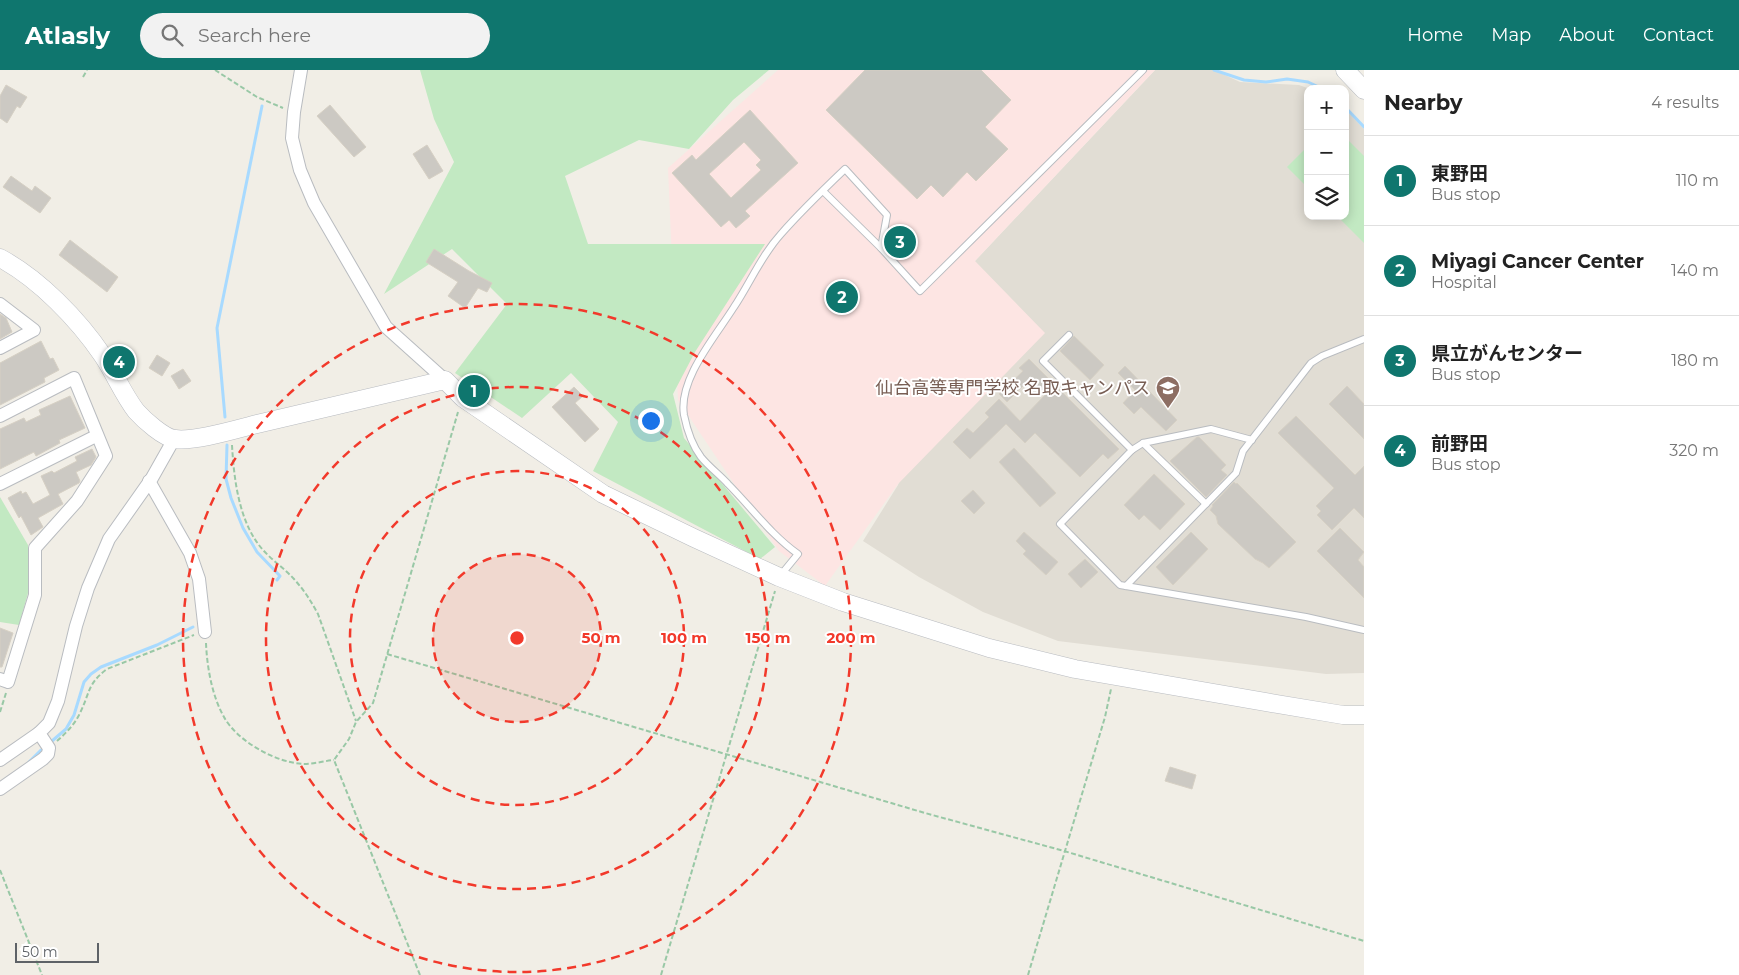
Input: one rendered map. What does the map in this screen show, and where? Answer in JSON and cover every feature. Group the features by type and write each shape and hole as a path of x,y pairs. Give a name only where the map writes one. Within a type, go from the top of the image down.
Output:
{"street":[{"path":"301,70 292,138 300,170 314,203 332,236 386,326 462,398 603,494 779,577 843,602 989,648 1075,669 1114,676 1324,712 1364,715"},
{"path":"1345,70 1364,90"},
{"path":"0,258 14,265 43,289 74,320 102,355 136,410 149,424 174,439 189,439 232,430 445,380"},
{"path":"0,304 34,330 0,348"},
{"path":"0,416 74,378 96,436 106,456 77,501 35,548 35,595 4,680"},
{"path":"0,484 96,436"},
{"path":"0,760 39,733 49,723 58,701 67,660 85,598 109,539 149,481 174,439"},
{"path":"149,481 190,552 199,579 205,632"},
{"path":"0,789 48,754 49,748 39,733"}],"lane":[{"path":"823,191 881,248 920,291 1143,70"},
{"path":"779,577 798,554 766,526 729,484 702,458 691,441 684,414 685,399 691,379 704,350 734,307 766,252 781,234 845,169 887,214 881,248"},
{"path":"1068,335 1043,361 1132,450"},
{"path":"1126,586 1236,472 1243,451 1311,363 1322,356 1364,339"},
{"path":"1252,440 1211,429 1143,443 1132,450 1060,524 1120,585 1306,617 1364,630"},
{"path":"1143,443 1206,504"}],"path":[{"path":"83,77 87,70"},
{"path":"215,70 257,96 294,112"},
{"path":"49,748 74,724 80,714 90,685 107,669 205,632 206,651 215,693 224,717 235,732 249,744 290,762 303,764 334,760 349,739 356,722 373,703 462,398"},
{"path":"232,430 234,474 243,512 263,549 293,578 309,598 318,614 356,722"},
{"path":"661,975 779,577"},
{"path":"387,654 925,813 1064,851 1364,941"},
{"path":"1028,975 1105,717 1114,676"},
{"path":"0,712 4,680"},
{"path":"334,760 420,975"},
{"path":"0,870 42,975"}],"shaded area":[{"path":"778,70 1155,70 975,261 1045,333 898,484 825,586 779,551 678,400 668,168"},
{"name":"仙台高等専門学校 名取キャンパス","path":"1155,70 1214,70 1240,82 1304,87 1304,220 1349,220 1349,113 1364,129 1364,673 1326,674 1058,641 983,612 919,577 863,541 898,485 975,261"}],"green space":[{"path":"420,70 769,70 733,100 689,149 639,140 565,176 588,244 765,244 695,352 673,394 684,438 775,547 760,559 593,471 618,422 571,373 522,418 455,373 507,304 452,249 384,294 454,162 434,119"},
{"path":"1349,141 1364,156 1364,243 1341,220 1349,220"},
{"path":"1304,150 1304,184 1287,167"},
{"path":"0,497 28,545 30,586 19,625 0,622"}],"building":[{"path":"865,70 981,70 1011,100 985,127 1008,149 976,181 967,172 943,197 931,185 917,199 826,110"},
{"path":"6,85 27,97 20,108 17,106 7,123 0,118 0,96"},
{"path":"330,105 366,147 354,157 317,116"},
{"path":"750,110 798,163 745,211 750,216 736,228 729,220 721,227 672,173 692,155 696,160","holes":["744,142 761,160 756,165 761,170 731,198 709,174"]},
{"path":"427,145 443,171 429,179 413,154"},
{"path":"11,176 32,191 35,186 51,198 40,213 3,187"},
{"path":"70,240 118,277 107,292 59,255"},
{"path":"434,249 492,283 487,292 478,288 465,308 448,296 458,282 426,262"},
{"path":"0,314 6,318 12,332 0,339"},
{"path":"1074,336 1104,365 1090,380 1060,351"},
{"path":"41,341 50,359 53,358 59,370 44,378 45,382 0,405 0,363"},
{"path":"157,355 170,363 162,376 149,368"},
{"path":"1029,359 1119,449 1108,459 1103,454 1080,477 1035,433 1025,443 1006,424 970,459 953,442 967,428 973,433 989,417 985,413 999,399 1020,421 1045,395 1030,379 1007,402 999,394 1023,371 1019,368"},
{"path":"1125,366 1177,420 1166,431 1141,407 1134,414 1123,403 1135,390 1118,373"},
{"path":"183,369 191,381 179,389 171,376"},
{"path":"1347,386 1364,404 1364,439 1329,404"},
{"path":"574,387 583,396 575,403 599,429 585,442 552,407"},
{"path":"70,396 85,428 59,440 60,443 36,456 34,452 0,469 0,429 24,418 26,422 41,415 39,410"},
{"path":"1296,416 1355,475 1364,466 1364,518 1354,508 1332,530 1317,515 1321,511 1316,506 1334,488 1278,433"},
{"path":"1197,437 1226,465 1221,470 1227,475 1206,497 1170,461"},
{"path":"1014,448 1056,493 1040,507 999,462"},
{"path":"92,449 96,457 91,465 76,472 79,483 58,494 63,504 38,518 43,527 31,535 21,516 19,518 8,498 21,491 22,494 26,492 33,504 50,495 41,476 52,471 54,473 77,461 75,457"},
{"path":"1154,474 1185,504 1160,530 1144,515 1139,520 1124,505"},
{"path":"1234,482 1296,542 1269,568 1255,559 1218,524 1216,516 1210,510 1212,505"},
{"path":"973,490 985,503 974,514 961,501"},
{"path":"1340,528 1364,552 1358,560 1364,567 1364,598 1317,551"},
{"path":"1024,532 1058,562 1046,575 1023,554 1026,551 1016,541"},
{"path":"1191,532 1208,549 1173,585 1156,567"},
{"path":"1085,559 1098,572 1081,588 1068,574"},
{"path":"0,628 13,633 2,667 0,667"},
{"path":"1170,767 1196,775 1192,789 1165,781"}],"waterway":[{"path":"1214,70 1244,80 1266,82 1287,79 1308,82 1314,85"},
{"path":"225,417 217,328 262,106"},
{"path":"1349,111 1364,127"},
{"path":"227,445 226,479 231,498 243,528 257,552 280,576 277,580"},
{"path":"52,741 66,729 74,715 84,682 91,674 101,667 157,645 193,627"},
{"path":"29,762 41,750"}],"place":[{"name":"県立がんセンター","path":"900,242"},
{"name":"Miyagi Cancer Center","path":"842,297"},
{"name":"前野田","path":"119,362"},
{"name":"東野田","path":"474,391"},
{"name":"仙台高等専門学校 名取キャンパス","path":"1168,409"}]}
